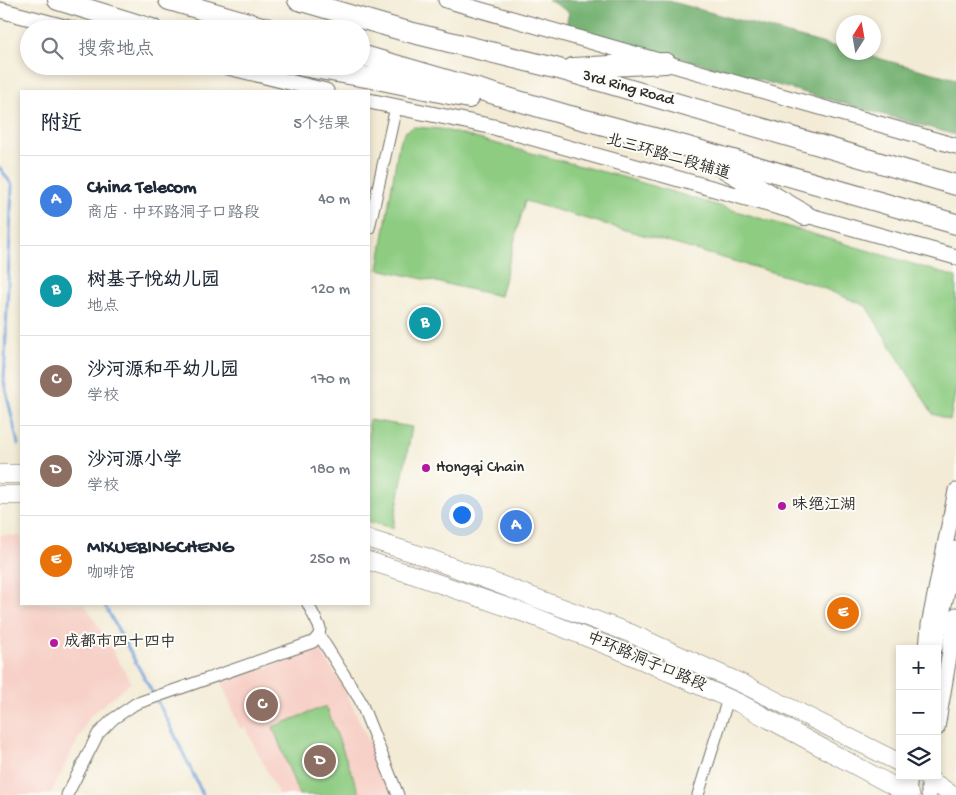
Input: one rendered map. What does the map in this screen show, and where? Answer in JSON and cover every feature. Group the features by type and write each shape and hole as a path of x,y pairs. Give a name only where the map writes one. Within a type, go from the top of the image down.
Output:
{"highway":[{"path":"58,0 123,20"},
{"path":"169,0 238,20"},
{"name":"3rd Ring Road","path":"298,0 367,20"},
{"path":"348,0 401,30"},
{"name":"3rd Ring Road","path":"370,21 559,69 956,185"},
{"path":"370,58 570,116 688,147 956,224"},
{"path":"559,69 666,63"},
{"path":"355,75 570,116"},
{"path":"688,147 805,215"}],"main road":[{"path":"446,0 956,146"},
{"path":"0,10 38,20"},
{"path":"261,75 322,90"},
{"name":"北三环路二段辅道","path":"370,101 494,127 956,257"},
{"path":"0,474 20,474"},
{"path":"927,645 929,625 956,491"},
{"path":"0,495 20,495"},
{"name":"中环路洞子口路段","path":"370,539 423,556 630,632 745,685 896,761"},
{"path":"941,690 956,549"},
{"name":"中环路洞子口路段","path":"370,561 530,615 621,651 728,698 909,790"},
{"path":"937,645 956,615"},
{"path":"941,717 956,671"},
{"path":"928,782 952,795"}],"street":[{"path":"370,224 396,107"},
{"path":"67,795 98,734 113,719 136,704 312,642 319,635 320,628 308,605"},
{"path":"319,635 360,700 398,795"},
{"path":"698,795 728,698"}],"shaded area":[{"name":"成都市四十四中","path":"0,535 20,536 20,605 86,605 131,682 90,716 50,795 0,795"},
{"path":"319,649 342,684 394,795 279,795 245,727 240,729 222,683"}],"green space":[{"path":"548,0 665,0 836,47 836,60 881,59 956,79 956,135 566,26 569,12"},
{"path":"414,127 441,129 626,178 956,277 956,389 950,420 933,414 866,306 813,284 525,201 500,296 378,269 399,143 405,132"},
{"path":"370,420 412,427 393,528 370,522"},
{"path":"326,706 360,795 299,795 273,727"}],"waterway":[{"path":"0,168 12,185 4,382 18,444"},
{"path":"105,605 169,723 203,795"}],"place":[{"name":"树基子悦幼儿园","path":"425,323"},
{"name":"Hongqi Chain","path":"426,468"},
{"name":"味绝江湖","path":"782,506"},
{"name":"China Telecom","path":"516,526"},
{"name":"MIXUEBINGCHENG","path":"843,613"},
{"name":"成都市四十四中","path":"54,643"},
{"name":"沙河源和平幼儿园","path":"262,705"},
{"name":"沙河源小学","path":"320,761"}]}
